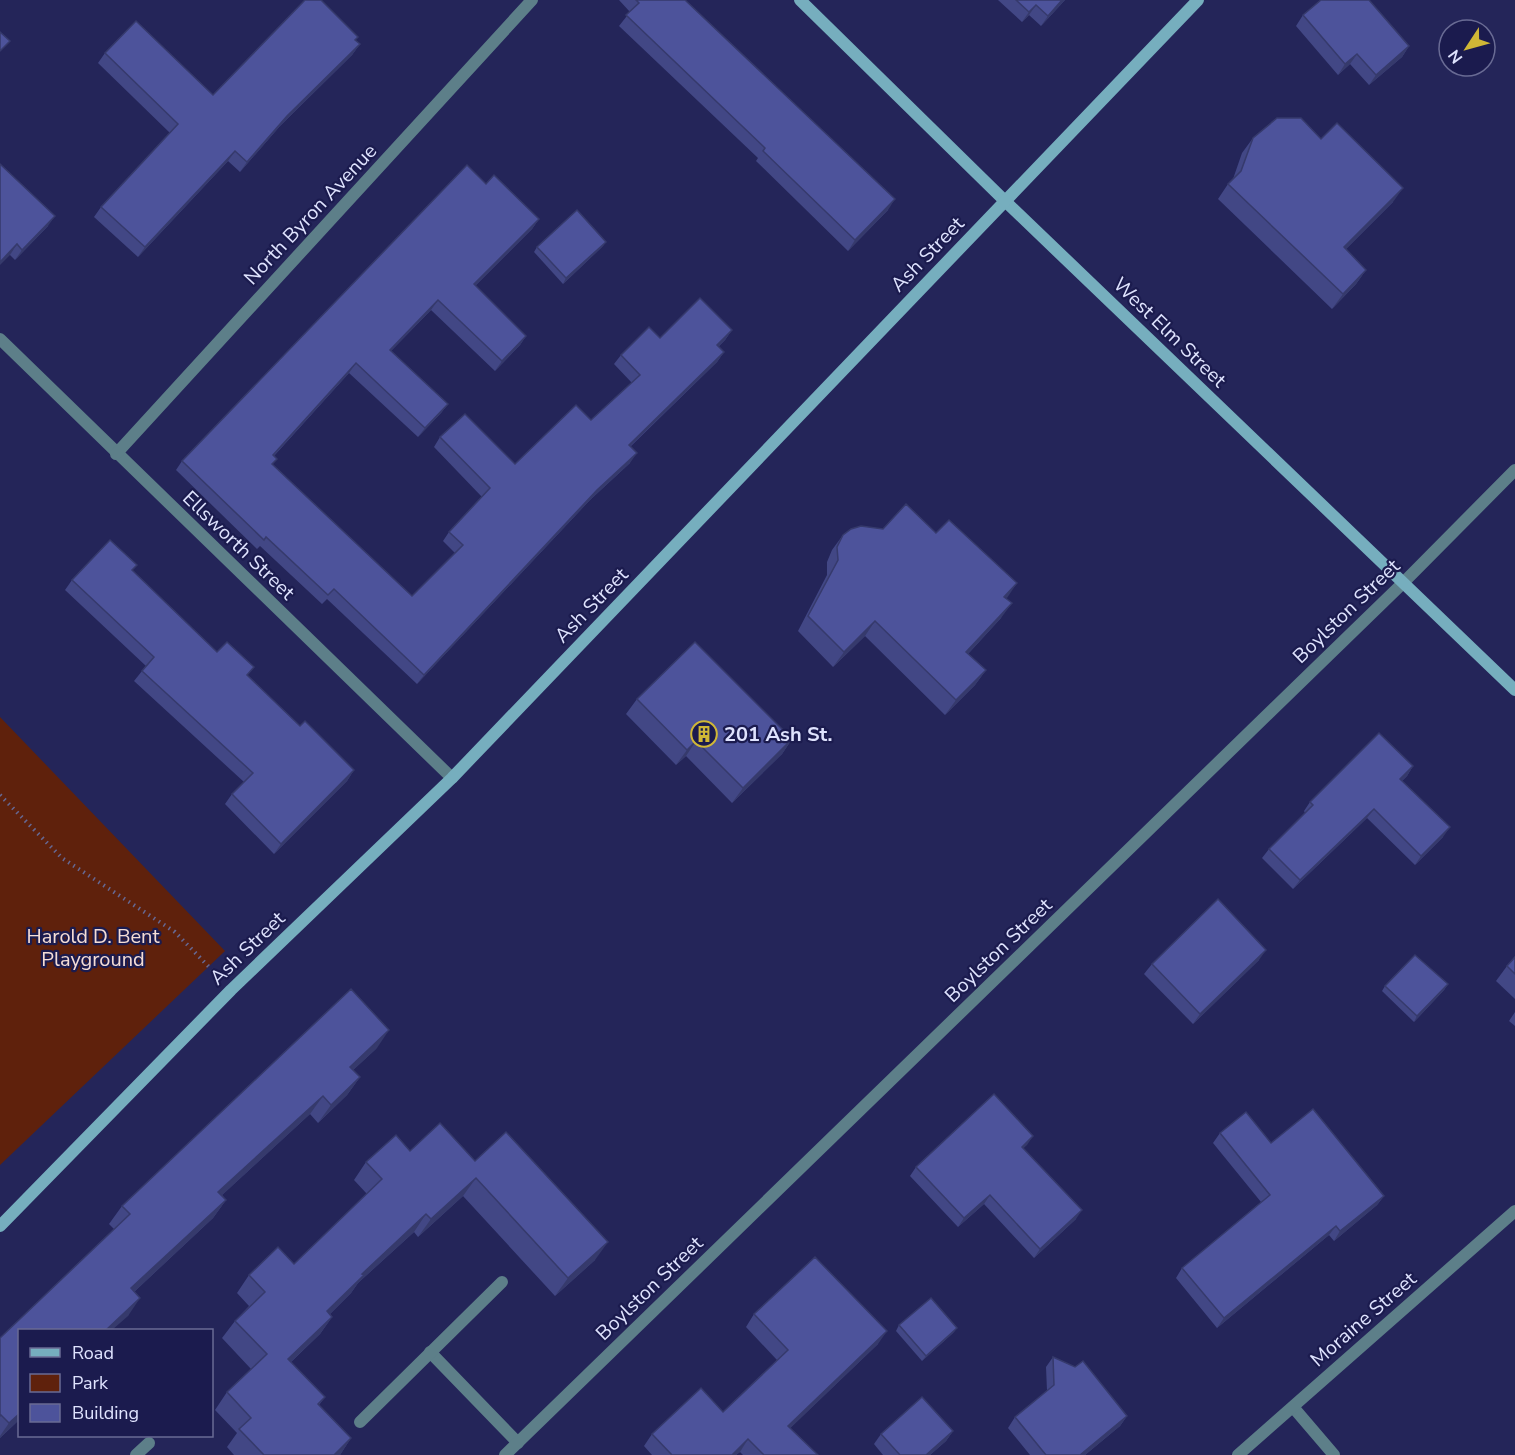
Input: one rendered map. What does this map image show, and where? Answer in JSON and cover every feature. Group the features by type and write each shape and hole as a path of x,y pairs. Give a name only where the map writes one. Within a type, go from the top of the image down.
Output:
{"street":[{"name":"North Byron Avenue","path":"116,454 532,0"},
{"name":"West Elm Street","path":"800,0 1005,201 1515,690"},
{"name":"Ash Street","path":"0,1226 231,990 452,778 1198,0"},
{"name":"Ellsworth Street","path":"0,339 452,778"},
{"name":"Boylston Street","path":"505,1455 1403,583 1515,470"},
{"name":"Moraine Street","path":"1238,1455 1515,1211"},
{"path":"360,1422 502,1282"},
{"path":"430,1352 518,1443"},
{"path":"1293,1407 1334,1455"},
{"path":"136,1455 149,1443"}],"path":[{"path":"0,795 62,858 175,932 231,990"}],"green space":[{"name":"Harold D. Bent Playground","path":"0,717 225,951 0,1165"}],"building":[{"path":"305,0 321,0 358,37 355,40 360,44 287,116 247,162 235,151 145,247 101,207 178,124 105,53 136,21 213,95"},
{"path":"636,0 685,0 895,199 855,240 763,151 765,148 626,15 639,3"},
{"path":"1016,0 1062,0 1048,16 1036,5 1029,12"},
{"path":"1321,0 1369,0 1409,46 1376,75 1357,54 1345,64 1303,15"},
{"path":"0,32 10,41 0,51"},
{"path":"1277,118 1301,118 1321,139 1337,123 1403,188 1344,247 1366,270 1343,294 1228,184 1241,171 1253,138"},
{"path":"0,164 55,216 22,250 17,244 0,262"},
{"path":"467,165 486,184 494,175 539,219 474,284 526,336 502,361 438,300 390,350 448,404 425,428 356,363 273,455 277,459 272,464 412,596 463,545 449,532 490,488 440,437 465,414 515,464 576,405 591,420 640,375 621,355 649,327 660,338 700,298 732,330 717,345 724,352 629,445 637,453 597,490 424,675 334,589 328,595 266,537 264,540 182,461"},
{"path":"577,210 606,242 566,278 537,247"},
{"path":"906,504 936,533 949,520 1017,583 1004,597 1012,603 966,652 986,670 956,700 875,621 844,652 808,616 838,560 837,547 843,535 861,526 883,529"},
{"path":"110,540 137,565 132,570 217,652 227,642 254,667 247,675 300,726 305,721 354,770 281,844 232,794 253,773 142,671 154,657 72,580"},
{"name":"201 Ash St.","path":"695,642 792,739 743,788 696,741 687,750 637,699"},
{"path":"1379,733 1413,766 1400,779 1450,827 1421,856 1374,809 1300,880 1269,849 1313,805 1310,802"},
{"path":"1218,899 1266,950 1200,1014 1152,964"},
{"path":"1415,955 1448,984 1417,1016 1385,986"},
{"path":"1515,957 1515,974 1507,966"},
{"path":"351,989 389,1030 350,1067 360,1077 331,1105 323,1096 218,1192 226,1200 131,1288 140,1298 107,1329 18,1329 18,1415 9,1423 0,1416 0,1338 130,1214 122,1206"},
{"path":"994,1094 1033,1136 1022,1147 1082,1210 1040,1249 990,1195 964,1218 916,1167"},
{"path":"1313,1109 1384,1196 1340,1231 1336,1226 1224,1318 1182,1268 1270,1195 1220,1133 1246,1112 1271,1143"},
{"path":"440,1123 475,1161 506,1132 608,1242 568,1278 476,1178 431,1219 426,1214 362,1274 364,1275 327,1311 332,1317 288,1359 325,1397 318,1404 351,1438 334,1455 264,1455 239,1429 251,1418 227,1392 267,1354 235,1321 265,1292 249,1275 278,1247 294,1264 382,1179 366,1162 396,1135 410,1151"},
{"path":"815,1257 887,1331 788,1426 818,1455 764,1455 748,1439 732,1455 672,1455 652,1434 701,1388 723,1412 788,1350 754,1314"},
{"path":"931,1298 957,1328 926,1356 899,1325"},
{"path":"1053,1357 1075,1367 1083,1361 1127,1416 1080,1455 1046,1455 1015,1417 1054,1385"},
{"path":"922,1397 953,1431 926,1455 900,1455 881,1434"}],"place":[{"name":"201 Ash St.","path":"704,734"}]}
